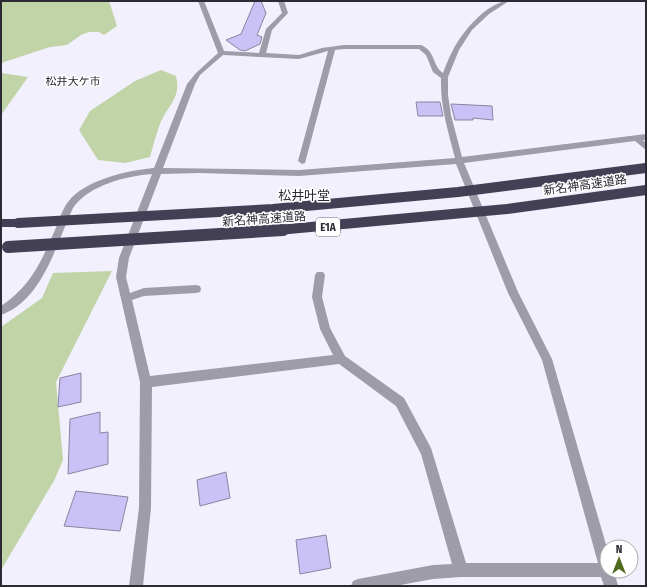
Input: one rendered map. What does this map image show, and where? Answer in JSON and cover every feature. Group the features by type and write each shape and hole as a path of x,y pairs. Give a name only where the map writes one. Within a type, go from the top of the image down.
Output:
{"highway":[{"name":"新名神高速道路","path":"1,223 273,209 458,192 646,168"},
{"name":"新名神高速道路","path":"4,247 302,229 507,209 646,190"}],"street":[{"path":"201,1 221,53"},
{"path":"262,56 269,29 285,13 281,1"},
{"path":"506,1 487,13 470,29 456,50 445,77 444,95 447,115 459,160 513,293 547,359 599,545"},
{"path":"136,586 145,508 146,382 120,277 124,258 191,84 198,74 221,53 299,57 344,47 421,47 429,54 435,70 445,77"},
{"path":"302,161 332,49"},
{"path":"1,311 15,302 37,281 71,205 87,191 122,176 156,172 209,171 258,174 299,173 459,160 642,138 646,147"},
{"path":"320,275 317,297 325,329 341,358 400,402 427,452 461,570"},
{"path":"126,298 144,292 196,289"},
{"path":"146,382 341,358"},
{"path":"358,586 433,572 461,570 599,570"}],"green space":[{"path":"1,1 109,1 117,26 104,35 99,32 89,32 81,35 67,45 50,47 1,63"},
{"path":"161,70 176,76 177,90 173,102 160,124 150,157 125,163 98,160 79,130 90,111 135,81"},
{"path":"1,73 28,77 1,115"},
{"path":"112,271 56,382 63,460 55,479 1,570 1,327 42,298 53,273"}],"building":[{"path":"255,1 261,1 266,13 257,35 262,37 260,44 245,51 240,50 226,40 241,34"},
{"path":"416,102 440,102 443,116 418,116"},
{"path":"451,104 492,106 493,120 473,118 473,120 455,120"},
{"path":"81,373 81,402 58,407 60,378"},
{"path":"100,412 100,433 108,432 108,464 68,474 70,419"},
{"path":"226,472 230,498 200,506 197,480"},
{"path":"76,491 128,497 120,531 64,526"},
{"path":"326,535 331,568 300,574 296,540"}],"district":[{"name":"松井大ケ市","path":"73,81"},
{"name":"松井叶堂","path":"304,195"}]}
